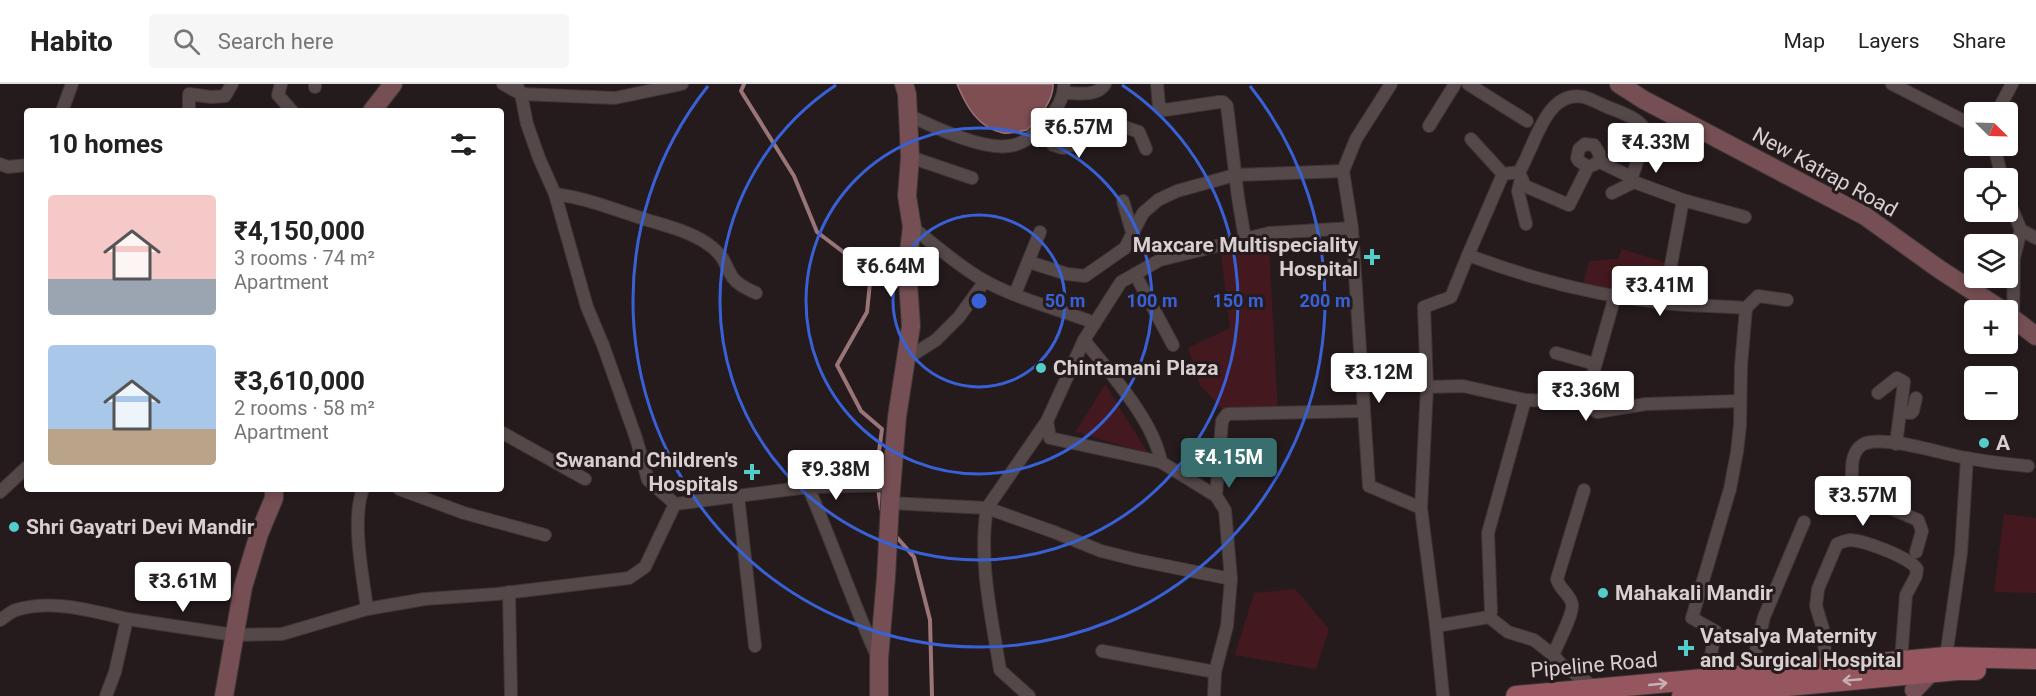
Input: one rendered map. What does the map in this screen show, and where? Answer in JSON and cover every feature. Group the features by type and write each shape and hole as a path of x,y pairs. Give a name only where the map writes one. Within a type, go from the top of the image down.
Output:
{"main road":[{"name":"Pipeline Road","path":"1516,696 1826,668 1908,680 1947,657 2036,659"},
{"name":"Pipeline Road","path":"1683,696 1908,680 1957,670 2036,671"}],"street":[{"path":"63,108 72,84"},
{"path":"189,108 189,94 225,96 232,84"},
{"path":"281,84 278,95 289,108"},
{"path":"374,108 393,84"},
{"path":"503,84 519,89 615,98 682,84"},
{"path":"596,84 601,97"},
{"path":"879,696 888,496 911,326 907,267 912,227 907,196 910,157 906,114 907,94 904,84"},
{"path":"906,114 990,146 1010,146 1028,140 1051,118 1064,88 1095,92 1101,90 1105,84"},
{"path":"1157,84 1159,106 1165,110 1219,102 1227,106 1245,240"},
{"path":"1391,84 1356,140 1343,171 1352,228 1369,486 1421,508"},
{"path":"1429,126 1455,84"},
{"path":"1468,84 1527,121"},
{"name":"New Katrap Road","path":"1619,84 1644,100 1865,216 1986,300"},
{"path":"1892,84 1964,121"},
{"path":"2002,102 2012,84"},
{"path":"519,89 527,124 555,195 587,307 636,438 648,480 675,504 808,487 864,486 888,496 987,508 1101,551 1231,579"},
{"path":"1520,175 1525,186 1569,205 1594,164 1627,175 1633,174 1647,132 1638,120 1585,97 1571,97 1554,105 1541,124 1520,175 1518,190 1526,224"},
{"path":"1041,128 1053,145 1063,148 1125,127 1132,128 1139,132 1146,149"},
{"path":"1471,139 1503,174 1520,175"},
{"path":"910,157 972,178"},
{"path":"0,164 8,167 24,165"},
{"path":"1029,262 1067,274 1085,276 1125,248 1143,213 1158,200 1177,191 1235,175 1343,171"},
{"path":"1443,696 1421,508 1427,387 1424,307 1451,297 1503,174"},
{"path":"1612,192 1634,182 1683,200 1745,217"},
{"path":"555,195 600,203 687,234 712,247 727,262 733,278 741,286 756,293"},
{"path":"1664,303 1683,200"},
{"path":"1123,201 1132,232"},
{"path":"2009,300 2014,258 2021,230 2018,222"},
{"path":"912,227 963,268 985,281 1095,323"},
{"path":"1029,696 1000,670 987,582 984,526 987,508 1047,421 1084,340 1121,282 1160,260 1269,233 1352,228"},
{"path":"2021,230 2036,238"},
{"path":"1015,294 1040,232"},
{"path":"1468,255 1529,274 1615,296 1664,303 1746,308"},
{"path":"1136,274 1173,345"},
{"path":"906,359 936,340 959,317 985,281"},
{"path":"1585,402 1615,296"},
{"path":"1705,679 1715,631 1692,618 1730,489 1737,452 1746,308 1758,296 1787,300"},
{"name":"New Katrap Road","path":"2018,322 2036,336"},
{"path":"1084,340 1128,397 1158,445 1161,462"},
{"path":"1556,353 1594,364"},
{"path":"1878,393 1897,378 1904,382 1896,444"},
{"path":"1427,387 1463,386 1525,400 1585,402 1597,412 1646,404 1740,401"},
{"path":"1901,412 1911,413 1916,398"},
{"path":"1489,617 1488,533 1525,400"},
{"path":"1216,495 1222,421 1227,414 1364,411"},
{"path":"1047,421 1050,438 1161,462 1216,495 1225,510 1231,579 1227,626 1215,672 1214,696"},
{"path":"504,434 585,479"},
{"path":"1916,552 1922,531 1918,520 1859,495 1852,485 1852,459 1860,446 1868,442 1885,442 1967,458 2028,466"},
{"path":"1929,674 1947,657 1961,553 1967,458"},
{"path":"0,492 24,470"},
{"path":"808,487 879,659"},
{"path":"1553,655 1572,610 1570,600 1557,579 1584,490"},
{"path":"224,696 243,587 259,534 274,498 274,492"},
{"path":"362,492 358,510 367,609"},
{"path":"407,492 464,513 545,536"},
{"path":"738,496 755,646"},
{"path":"0,620 14,610 46,606 86,610 127,620 234,636 282,634 367,609 425,599 629,578 645,567 675,504"},
{"path":"1750,675 1770,602 1804,522"},
{"path":"1826,668 1823,629 1816,606 1818,589 1837,544 1848,540 1862,542 1909,561 1917,568 1916,576 1906,595 1908,680"},
{"path":"509,592 512,696"},
{"path":"1436,626 1489,617 1508,632 1534,640 1561,664 1598,690"},
{"path":"106,696 115,672 127,620"},
{"path":"1102,651 1215,672"}],"shaded area":[{"path":"957,84 1053,84 1053,90 1048,103 1027,130 1003,133 987,126 974,115"},
{"path":"1269,249 1278,412 1225,412 1200,385 1188,348 1230,328 1221,254"},
{"path":"1622,249 1667,263 1660,299 1583,285 1589,261 1618,259"},
{"path":"1105,384 1148,453 1076,432"},
{"path":"2004,514 2036,518 2036,593 1994,592"},
{"path":"1295,589 1329,629 1316,669 1235,655 1254,593"}],"waterway":[{"path":"744,84 741,91 794,176 817,232 871,273 867,312 837,365 861,411 882,429 876,474 881,509"},
{"path":"894,534 914,557 930,620 932,696"}],"place":[{"name":"Maxcare Multispeciality Hospital","path":"1372,257"},
{"name":"Chintamani Plaza","path":"1041,368"},
{"name":"A","path":"1984,443"},
{"name":"Swanand Children's Hospitals","path":"752,472"},
{"name":"Shri Gayatri Devi Mandir","path":"14,527"},
{"name":"Mahakali Mandir","path":"1603,593"},
{"name":"Vatsalya Maternity and Surgical Hospital","path":"1686,648"}]}
